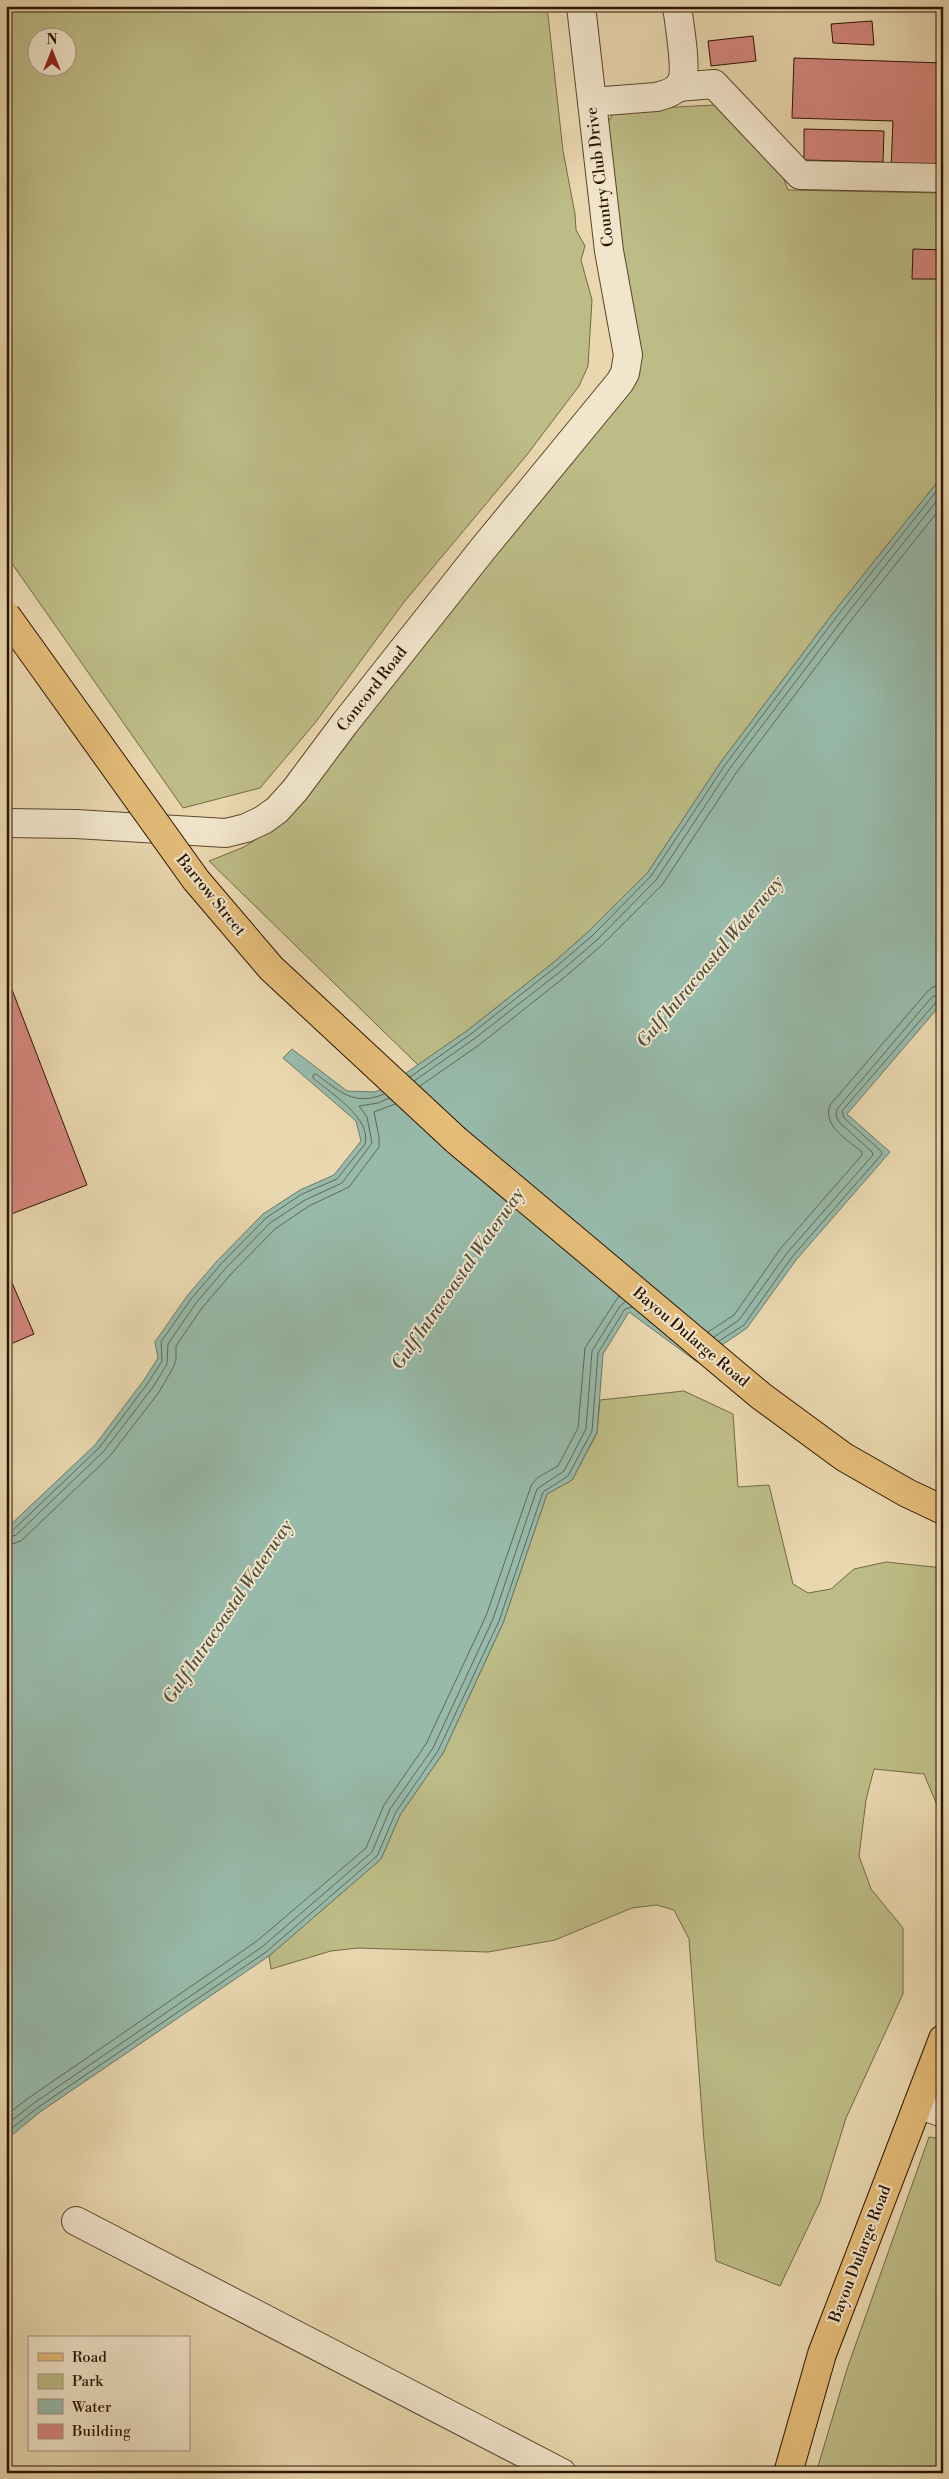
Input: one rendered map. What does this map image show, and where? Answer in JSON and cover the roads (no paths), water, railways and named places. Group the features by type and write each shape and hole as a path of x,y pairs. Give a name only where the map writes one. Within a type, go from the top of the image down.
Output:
{"main road":[{"name":"Barrow Street","path":"6,615 202,888 278,975 456,1140"},
{"name":"Bayou Dularge Road","path":"456,1140 760,1396 844,1457 907,1493 943,1510"},
{"name":"Bayou Dularge Road","path":"788,2473 822,2354 930,2108 943,2039"}],"street":[{"name":"Country Club Drive","path":"581,6 609,251 627,347"},
{"path":"677,6 683,75 678,87"},
{"path":"592,102 656,98 664,96 678,87 714,84 800,175 943,178"},
{"name":"Concord Road","path":"6,823 76,824 226,833 246,828 277,810 295,790 344,723 482,550 620,382 627,364 627,347"},
{"path":"76,2221 562,2473"}],"water":[{"name":"Gulf Intracoastal Waterway","path":"943,475 943,1002 847,1114 890,1152 796,1260 747,1328 697,1362 629,1312 603,1354 597,1432 572,1480 547,1494 503,1623 443,1753 400,1815 381,1859 269,1956 40,2112 6,2140 6,1529 95,1445 144,1380 158,1358 155,1342 187,1296 217,1261 263,1214 300,1190 334,1175 361,1141 356,1121 283,1058 292,1049 347,1091 375,1092 386,1087 468,1030 554,962 589,931 648,872 721,762 837,608"}]}
